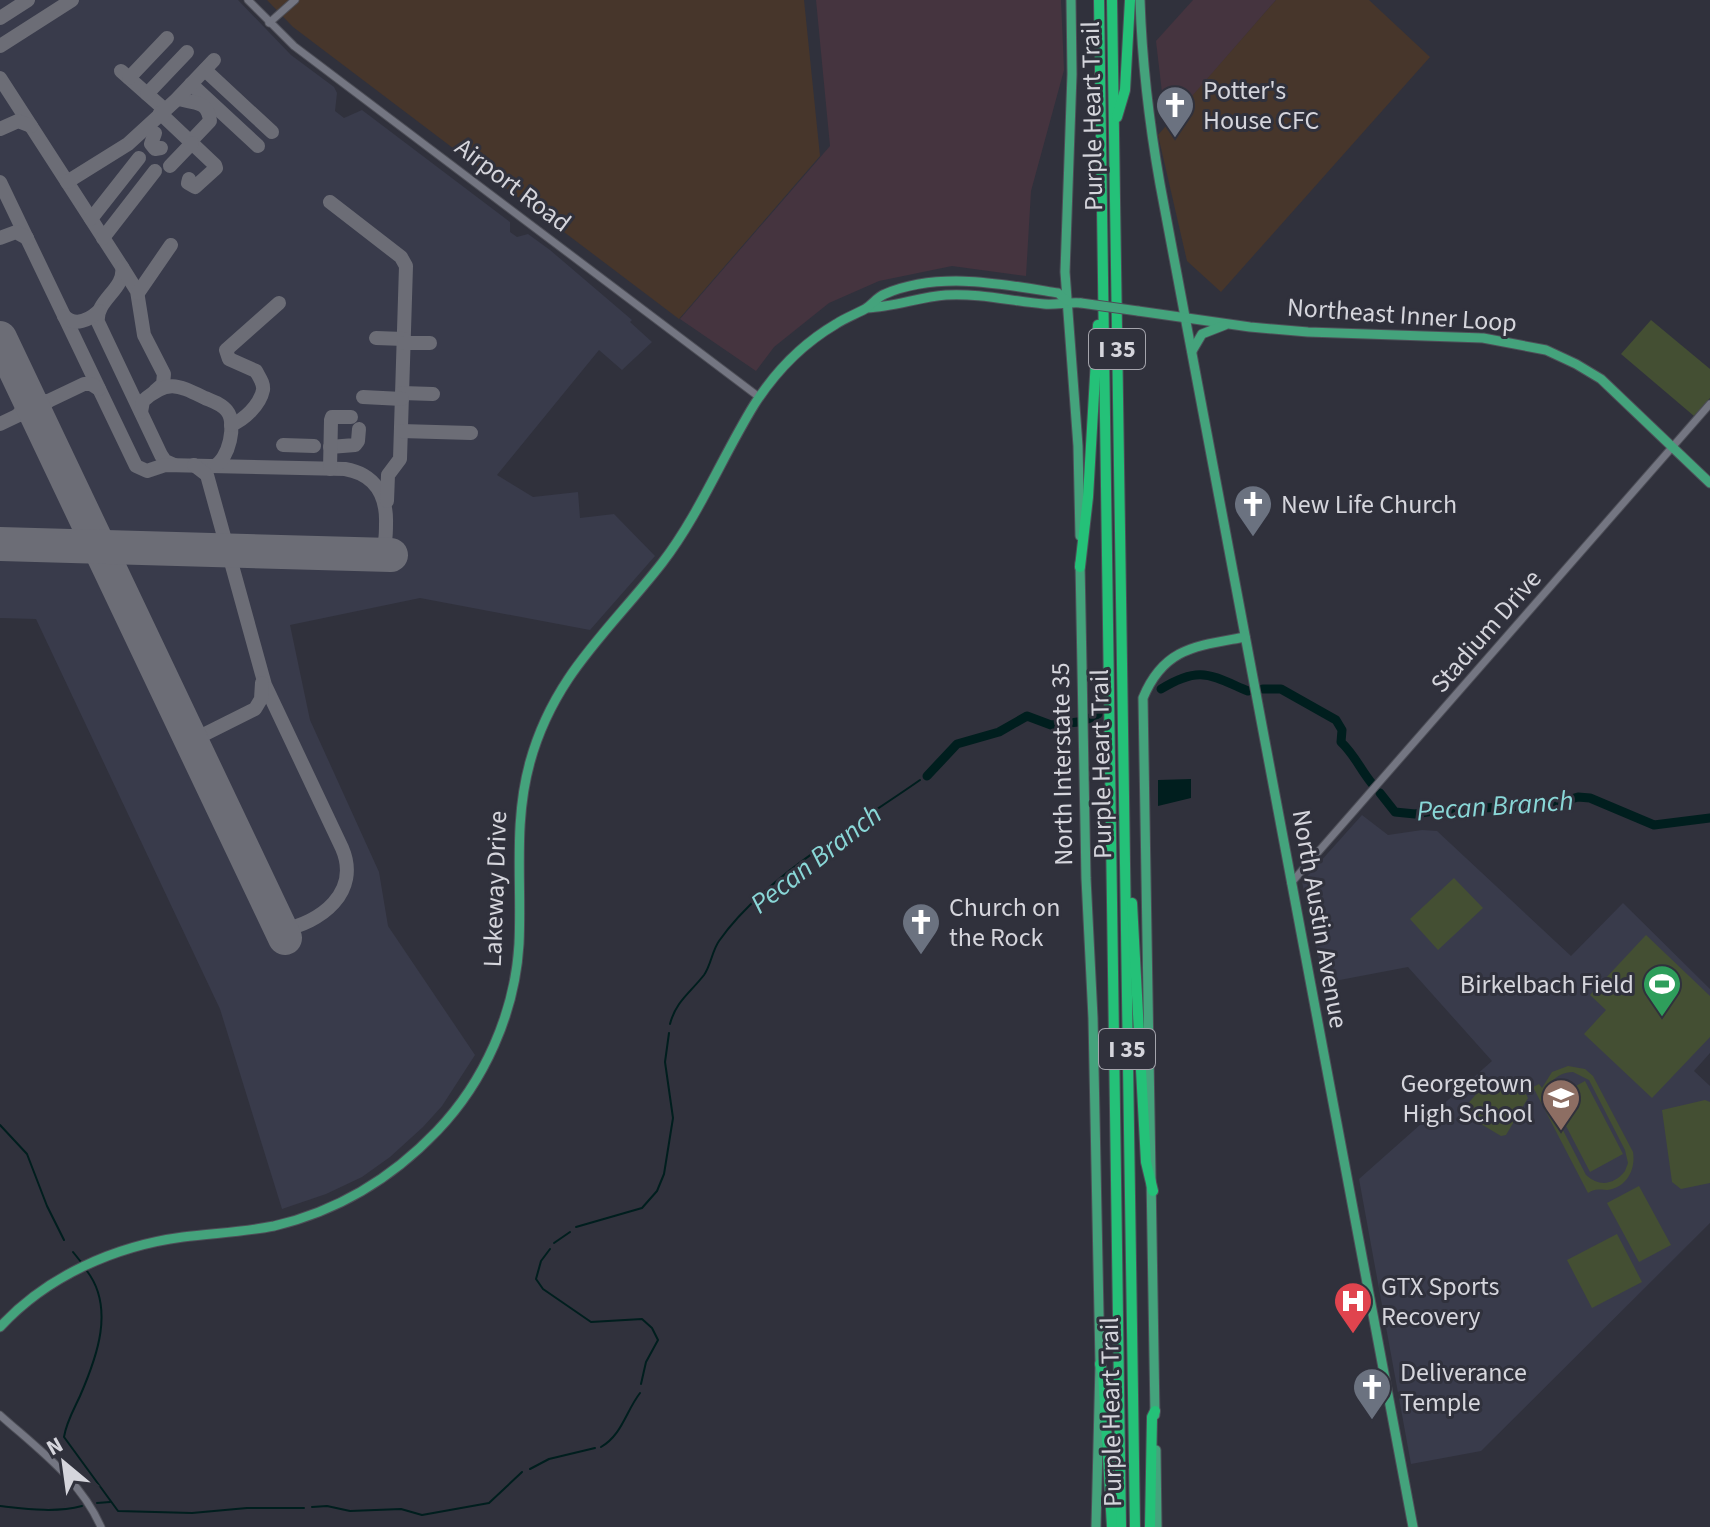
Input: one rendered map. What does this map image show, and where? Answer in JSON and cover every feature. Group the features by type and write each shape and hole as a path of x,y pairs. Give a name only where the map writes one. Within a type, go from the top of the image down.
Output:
{"highway":[{"name":"Purple Heart Trail","path":"1099,0 1121,1527"},
{"name":"Purple Heart Trail","path":"1112,0 1135,1527"},
{"path":"1114,127 1125,90 1130,0"},
{"path":"1080,567 1103,278"},
{"path":"1125,822 1129,835 1146,1162 1153,1191"},
{"path":"1100,1364 1112,1527"},
{"path":"1150,1527 1152,1417 1155,1411"}],"main road":[{"name":"North Interstate 35","path":"1071,0 1072,74 1065,272 1078,446 1085,865 1093,1018 1100,1364 1096,1527"},
{"path":"1140,0 1149,121 1187,318"},
{"path":"1049,291 1060,283 1065,272"},
{"name":"Lakeway Drive","path":"0,1327 16,1310 95,1261 153,1243 273,1226 336,1206 413,1156 455,1110 488,1059 509,1004 519,946 521,800 540,732 569,675 682,535 759,397 784,365 809,342 836,323 867,308 880,295 943,282 993,283 1058,293 1067,301"},
{"name":"Lakeway Drive","path":"867,308 886,308 924,298 956,295 1048,304 1067,301 1187,318"},
{"name":"Northeast Inner Loop","path":"1187,318 1361,335 1483,338 1546,350 1601,379 1710,483"},
{"name":"North Austin Avenue","path":"1187,318 1413,1527"},
{"path":"1192,351 1202,334 1227,324"},
{"path":"1157,1527 1143,698 1150,681 1172,657 1206,644 1245,637"}],"street":[{"name":"Airport Road","path":"248,0 294,46 759,397"},
{"path":"269,23 295,0"},
{"name":"Stadium Drive","path":"1291,883 1710,404"},
{"path":"0,1415 72,1481 90,1505 101,1527"}],"shaded area":[{"path":"0,0 238,0 291,55 334,87 337,93 335,111 344,118 362,110 510,222 510,232 517,237 528,234 550,250 632,320 630,322 652,342 622,370 599,350 497,475 533,497 578,492 580,518 614,514 655,556 590,630 420,598 290,625 310,720 379,872 388,926 475,1055 442,1106 390,1157 362,1177 326,1194 282,1209 220,1009 36,619 0,618"},
{"path":"267,0 804,0 820,156 679,319 293,27"},
{"path":"816,0 1061,0 1064,70 1031,191 1026,276 952,266 879,281 829,303 774,347 756,371 680,319 830,146"},
{"path":"1193,0 1276,0 1166,127 1156,41"},
{"path":"1276,0 1369,0 1430,57 1221,292 1187,261 1158,135"},
{"path":"1651,320 1710,369 1710,398 1694,416 1621,354"},
{"path":"1191,779 1191,798 1158,806 1158,780"},
{"name":"Georgetown High School","path":"1362,815 1388,835 1437,831 1571,956 1623,903 1710,989 1710,1053 1694,1071 1710,1086 1710,1223 1481,1451 1411,1464 1359,1179 1492,1061 1408,967 1324,983 1302,882"},
{"path":"1454,878 1483,908 1438,950 1410,919"},
{"path":"1646,935 1710,996 1710,1037 1652,1098 1584,1034 1606,1010 1590,995"},
{"path":"1568,1066 1585,1069 1593,1076 1633,1152 1631,1171 1620,1186 1588,1193 1533,1087 1539,1084 1542,1088 1552,1072","holes":["1573,1072 1589,1080 1625,1150 1628,1163 1621,1176 1606,1183 1586,1175 1548,1101 1550,1085 1557,1077"]},
{"path":"1585,1081 1623,1154 1590,1172 1552,1099"},
{"path":"1496,1086 1519,1089 1528,1098 1506,1135 1501,1136 1461,1112 1477,1093"},
{"path":"1705,1100 1710,1102 1710,1183 1681,1189 1672,1182 1662,1110"},
{"path":"1639,1186 1671,1245 1639,1262 1607,1203"},
{"path":"1617,1234 1642,1282 1592,1308 1567,1260"}],"waterway":[{"name":"Pecan Branch","path":"1161,689 1186,677 1205,675 1248,691"},
{"name":"Pecan Branch","path":"1263,689 1281,689 1336,720 1342,730 1341,742 1374,786"},
{"name":"Pecan Branch","path":"1088,719 1098,714"},
{"name":"Pecan Branch","path":"927,776 957,744 999,732 1027,716 1051,725 1078,722"},
{"name":"Pecan Branch","path":"670,1024 680,1003 706,971 719,941 760,895 812,853 920,780"},
{"name":"Pecan Branch","path":"1380,793 1395,812 1415,814 1439,810 1551,805 1578,797 1590,798 1654,825 1710,818"},
{"name":"Pecan Branch","path":"576,1227 642,1208 657,1191 664,1174 673,1118 665,1062 669,1033"},
{"name":"Pecan Branch","path":"0,1125 27,1154 64,1240"},
{"name":"Pecan Branch","path":"554,1243 570,1232"},
{"name":"Pecan Branch","path":"550,1249 541,1261 536,1279 543,1289 591,1322 642,1319 652,1328 658,1340 646,1362 641,1384"},
{"name":"Pecan Branch","path":"73,1252 81,1262"},
{"name":"Pecan Branch","path":"87,1271 100,1301 100,1333 92,1365 64,1437 118,1511 192,1513 247,1508 304,1508"},
{"name":"Pecan Branch","path":"601,1447 619,1429 640,1393"},
{"name":"Pecan Branch","path":"530,1469 549,1459 595,1448"},
{"name":"Pecan Branch","path":"312,1507 327,1506 350,1511 401,1509 422,1515 489,1503 522,1472"},
{"path":"97,1503 110,1502"},
{"path":"0,1506 51,1510 82,1506"}],"taxiway":[{"path":"0,18 28,0"},
{"path":"0,46 72,0"},
{"path":"129,78 167,38"},
{"path":"147,94 187,52"},
{"path":"67,182 128,144 214,60"},
{"path":"205,70 272,132"},
{"path":"121,71 164,109"},
{"path":"0,78 122,267 120,282 101,307 98,322 161,455 174,465"},
{"path":"191,84 258,146"},
{"path":"178,99 200,104 209,114 210,121 190,142"},
{"path":"160,113 215,165 216,168 195,187 188,183 189,179"},
{"path":"0,129 18,121 31,126"},
{"path":"155,133 151,144 155,149 161,148"},
{"path":"170,166 192,143"},
{"path":"91,219 139,158"},
{"path":"103,238 155,171"},
{"path":"0,182 136,466 147,471 165,465 345,469 355,472 371,481 384,504 386,536 379,554"},
{"path":"330,202 401,257 406,266 400,459 388,475 387,501"},
{"path":"0,238 16,232 27,238"},
{"path":"138,293 171,245"},
{"path":"122,267 137,291 144,335 164,374 163,384 155,391"},
{"path":"231,425 255,406 263,387 256,371 229,359 226,350 279,303"},
{"path":"64,316 73,321 82,321 99,311"},
{"path":"376,338 404,339"},
{"path":"404,343 430,343"},
{"path":"0,424 84,384 99,389"},
{"path":"141,412 143,401 159,389 173,386 222,406 230,417 230,441 224,457 214,466"},
{"path":"25,390 36,401 48,401 40,411 41,425 30,414 18,415 26,405 25,390"},
{"path":"402,393 433,394"},
{"path":"363,397 402,399"},
{"path":"330,469 332,417 351,417"},
{"path":"330,447 355,445 359,429"},
{"path":"401,431 471,433"},
{"path":"283,445 314,446"},
{"path":"194,465 207,475 265,685 342,848 346,864 346,878 334,903 310,920 281,930"},
{"path":"186,728 194,736 201,736 255,709 261,699 262,683"},
{"path":"198,754 196,743 201,736"}],"runway":[{"path":"0,338 285,938"},
{"path":"0,544 391,555"}],"place":[{"name":"Potter's House CFC","path":"1175,139"},
{"name":"New Life Church","path":"1253,538"},
{"name":"Church on the Rock","path":"921,956"},
{"name":"Birkelbach Field","path":"1662,1018"},
{"name":"Georgetown High School","path":"1561,1132"},
{"name":"GTX Sports Recovery","path":"1353,1335"},
{"name":"Deliverance Temple","path":"1372,1421"}]}
